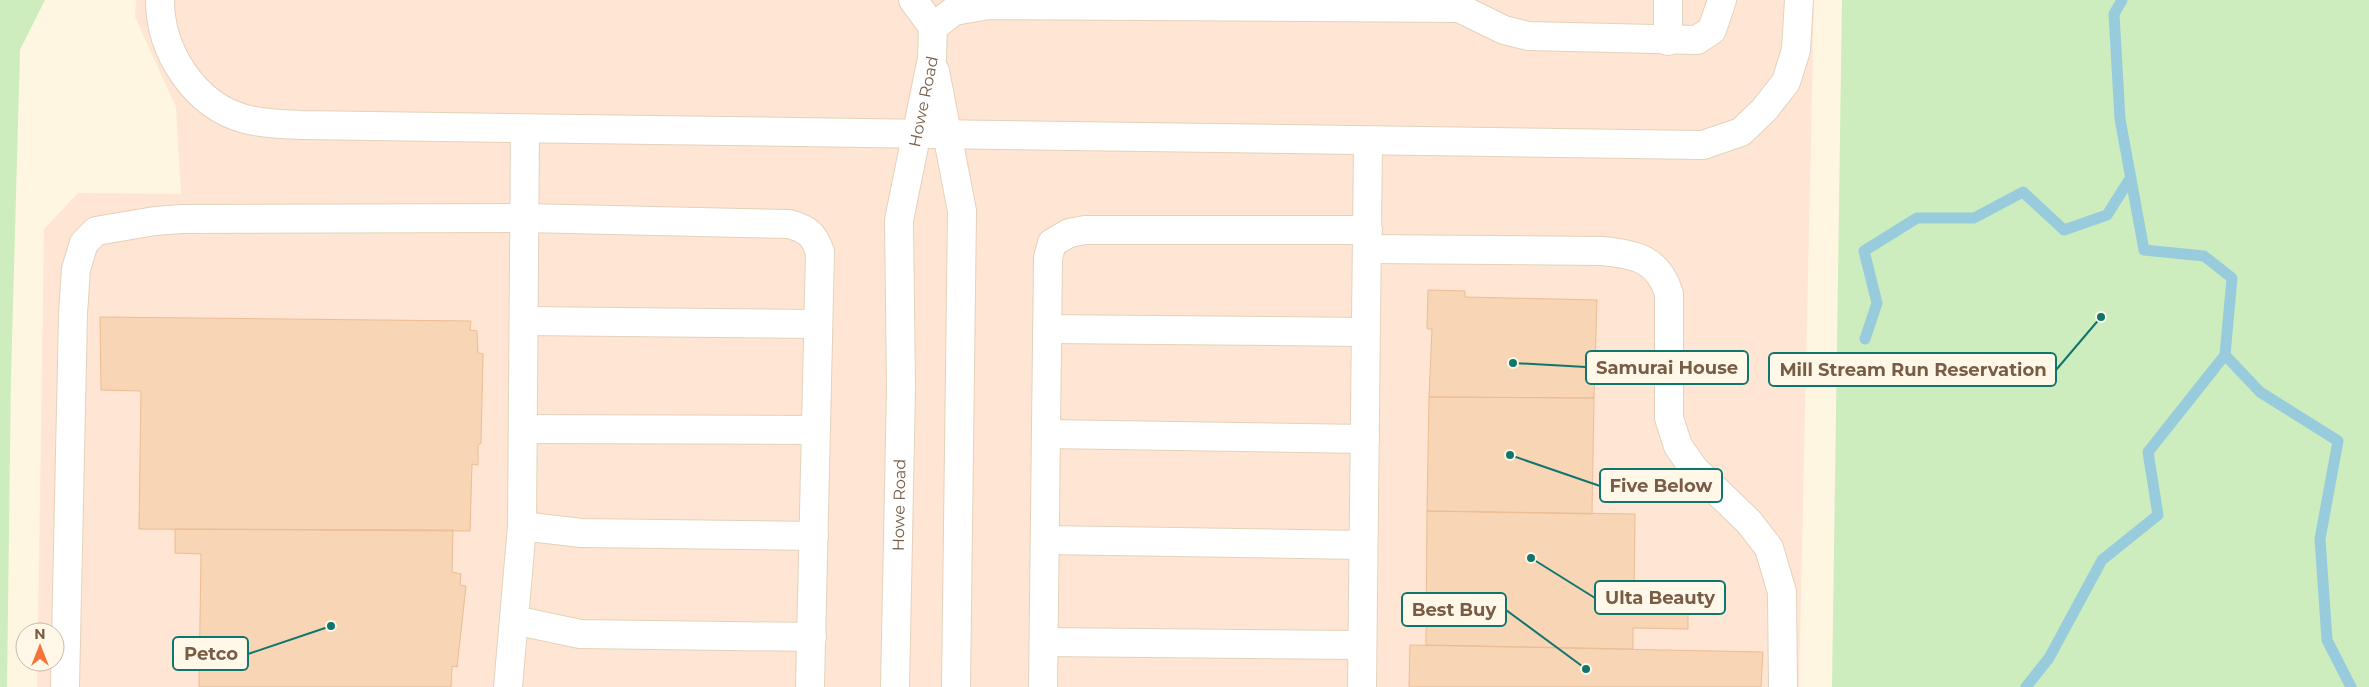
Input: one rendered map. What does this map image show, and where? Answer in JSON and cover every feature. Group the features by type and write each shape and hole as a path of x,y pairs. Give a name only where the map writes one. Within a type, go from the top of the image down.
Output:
{"lane":[{"path":"160,0 162,25 168,48 182,73 200,92 222,108 244,119 302,126 1703,146 1741,132 1764,110 1786,82 1796,50 1799,0"},
{"path":"913,0 933,27 932,58"},
{"path":"1668,0 1668,40"},
{"path":"933,27 954,11 989,5 1076,3 1466,4 1504,30 1528,36 1697,40 1712,30 1722,0"},
{"name":"Howe Road","path":"895,687 901,388 899,220 918,135 932,58"},
{"name":"Howe Road","path":"932,58 949,136 962,211 956,687"},
{"path":"508,687 522,526 525,129"},
{"path":"1362,687 1368,141"},
{"path":"65,687 72,314 76,269 84,243 96,231 155,221 525,218 789,224 806,229 816,239 820,252 810,687"},
{"path":"1043,687 1048,258 1052,242 1068,233 1085,230 1602,251 1624,253 1641,258 1665,279 1669,294 1669,418 1678,446 1694,469 1748,522 1769,548 1782,592 1783,687"},
{"path":"524,321 818,324"},
{"path":"1048,329 1366,332"},
{"path":"523,429 816,430"},
{"path":"1047,434 1365,439"},
{"path":"522,526 581,533 814,536"},
{"path":"1046,540 1364,545"},
{"path":"514,620 580,634 812,637"},
{"path":"1044,642 1362,645"}],"shaded area":[{"path":"136,0 1814,0 1799,687 37,687 38,672 65,672 65,622 38,622 44,229 78,193 181,194 176,107 135,17"}],"green space":[{"path":"0,0 45,0 20,50 11,376 7,687 0,687"},
{"path":"1842,0 2369,0 2369,687 1832,687"}],"building":[{"path":"1428,290 1465,291 1465,297 1597,300 1594,398 1429,397 1432,329 1427,329"},
{"path":"100,317 471,321 470,330 477,331 478,353 483,354 481,443 478,445 478,465 472,464 470,531 139,529 141,391 101,390"},
{"path":"1429,397 1594,398 1592,514 1427,511"},
{"path":"1427,511 1635,514 1634,602 1688,602 1688,629 1633,628 1633,649 1426,645"},
{"path":"175,529 453,530 452,572 461,574 460,585 466,586 457,667 452,666 451,687 199,687 201,554 175,553"},
{"path":"1410,645 1763,652 1761,687 1409,687"}],"waterway":[{"path":"2122,0 2114,14 2120,119 2144,250 2204,256 2232,278 2225,355 2260,392 2338,441 2320,539 2327,640 2351,687"},
{"path":"1865,339 1877,303 1864,251 1917,218 1974,218 2023,192 2064,230 2107,215 2131,177"},
{"path":"2026,687 2049,658 2102,560 2158,515 2148,452 2225,355"}],"place":[{"name":"Mill Stream Run Reservation","path":"2101,317"},
{"name":"Samurai House","path":"1513,363"},
{"name":"Five Below","path":"1510,455"},
{"name":"Ulta Beauty","path":"1531,558"},
{"name":"Petco","path":"331,626"},
{"name":"Best Buy","path":"1586,669"}]}
